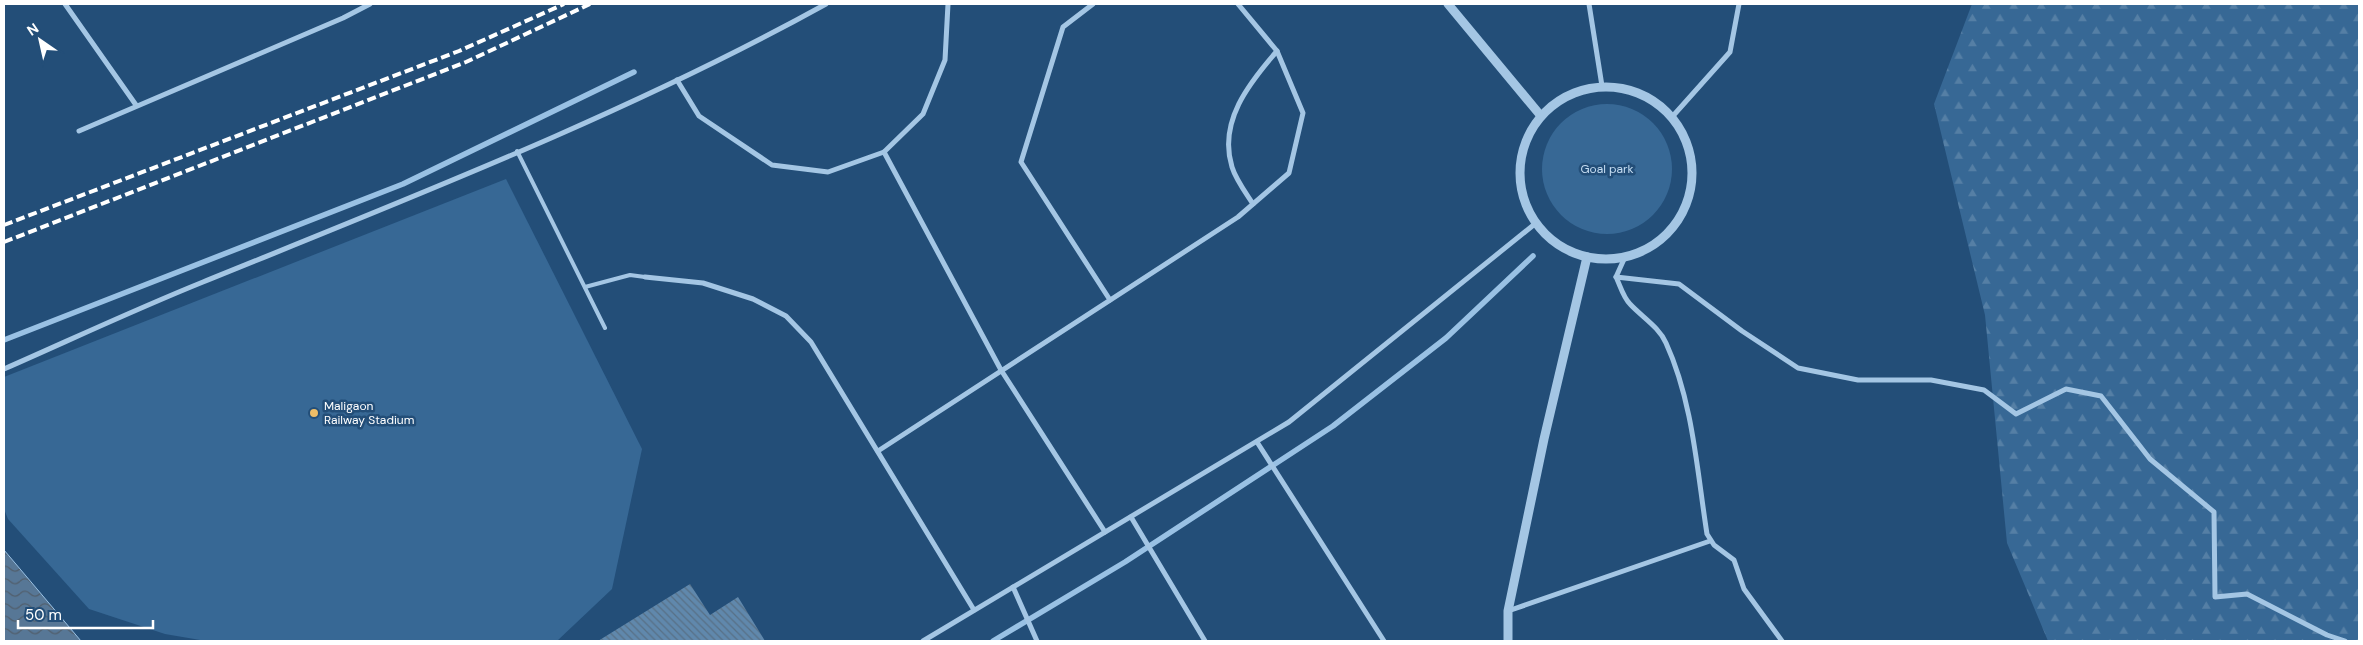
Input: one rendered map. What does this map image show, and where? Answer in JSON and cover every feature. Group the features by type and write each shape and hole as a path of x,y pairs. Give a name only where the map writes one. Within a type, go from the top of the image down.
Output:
{"street":[{"path":"65,4 136,105"},
{"path":"79,131 343,18 370,4"},
{"path":"4,369 201,283 345,226 517,152 677,80 826,4"},
{"path":"677,80 699,116 772,166 828,172 884,152 923,114 945,60 948,4"},
{"path":"1093,4 1063,27 1021,162 1110,300"},
{"path":"878,451 1238,217 1289,173 1303,113 1277,51 1238,4"},
{"path":"1448,4 1541,116"},
{"path":"1589,4 1602,86"},
{"path":"1672,116 1730,52 1739,4"},
{"path":"1253,204 1233,170 1228,136 1235,110 1247,89 1277,51"},
{"path":"1602,86 1627,88 1651,98 1672,116 1684,132 1691,154 1693,176 1689,198 1680,219 1665,236 1647,249 1625,257 1606,259 1587,257 1567,250 1550,239 1536,223 1523,198 1520,169 1526,141 1541,116 1558,101 1579,90 1602,86"},
{"path":"884,152 1001,370 1104,532"},
{"path":"923,641 1289,422 1536,223"},
{"path":"1508,641 1508,611 1544,439 1587,257"},
{"path":"1625,257 1616,277 1628,303 1646,318 1665,341 1679,376 1690,426 1707,534 1710,541 1734,560 1744,589 1782,641"},
{"path":"645,277 703,282 753,299 786,316 811,342 974,610"},
{"path":"1616,277 1679,284 1742,331 1798,368 1858,380 1931,380 1984,390 2016,414 2066,389 2101,396 2150,459 2214,512 2215,597 2247,594 2327,635 2345,641"},
{"path":"1257,442 1384,641"},
{"path":"1131,516 1205,641"},
{"path":"1508,611 1710,541"},
{"path":"1013,587 1037,641"}],"lane":[{"path":"517,152 605,328"},
{"path":"585,287 630,275 645,277"}],"green space":[{"path":"1972,4 2359,4 2359,641 2048,641 2007,543 1985,315 1934,104"},
{"name":"Goal park","path":"1607,104 1620,105 1632,109 1653,123 1667,144 1671,156 1671,182 1667,194 1653,215 1632,229 1620,233 1607,234 1594,233 1582,229 1561,215 1547,194 1543,182 1542,169 1543,156 1547,144 1561,123 1582,109 1594,105"},
{"name":"Maligaon Railway Stadium","path":"506,179 642,449 612,589 557,641 206,641 165,634 89,609 8,519 4,509 4,377"}],"water":[{"path":"4,550 81,641 4,641"}],"building":[{"path":"690,584 710,615 738,597 765,641 598,641"}],"waterway":[{"path":"4,340 403,184 634,72"},
{"path":"993,641 1125,562 1333,426 1446,338 1533,256"}],"railway":[{"path":"4,225 459,51 564,4"},
{"path":"4,242 466,62 590,4"}],"place":[{"name":"Maligaon Railway Stadium","path":"314,413"}]}
